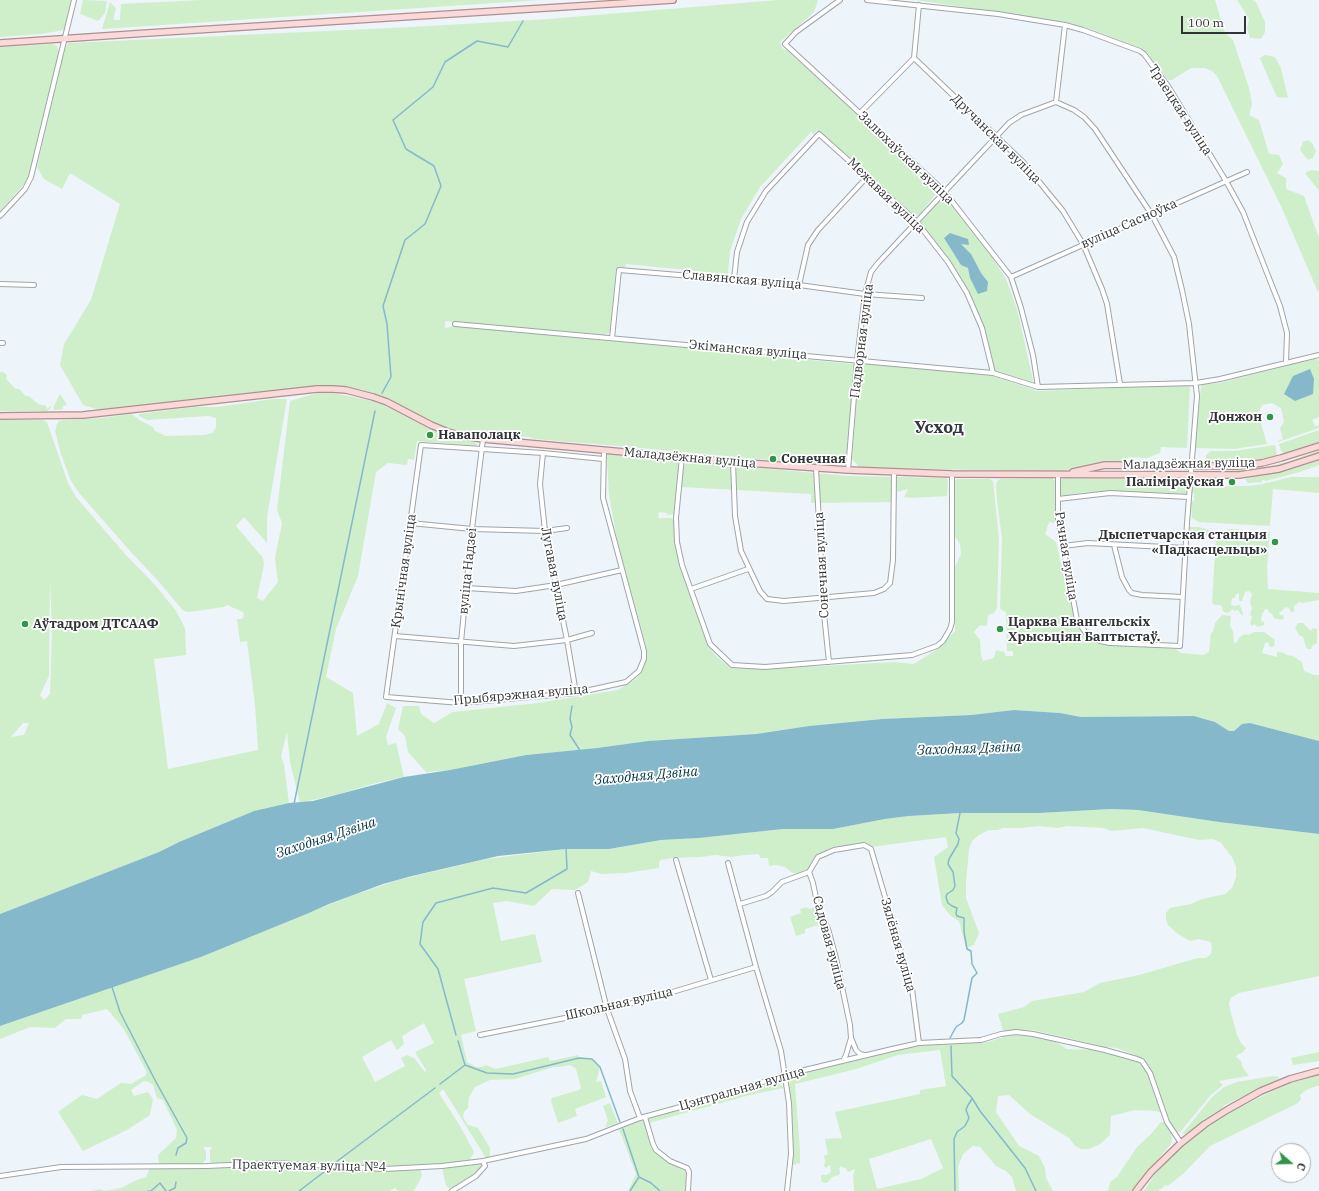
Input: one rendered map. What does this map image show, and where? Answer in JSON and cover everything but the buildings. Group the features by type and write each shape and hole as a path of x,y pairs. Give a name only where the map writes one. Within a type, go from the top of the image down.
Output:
{"main road":[{"path":"0,43 673,0"},
{"name":"Маладзёжная вуліца","path":"0,416 89,414 317,389 346,390 387,402 431,425 448,432 483,439 733,462 848,470 952,474 1067,474 1105,465 1237,466 1262,463 1319,446"},
{"name":"Маладзёжная вуліца","path":"1058,474 1239,475 1267,472 1319,456"},
{"path":"1136,1191 1151,1172 1181,1143 1205,1124 1227,1110 1261,1092 1290,1080 1319,1071"}],"street":[{"path":"0,216 25,189 33,171 74,0"},
{"name":"Залюхаўская вуліца","path":"840,0 796,32 785,44 944,191 1011,277 1021,308 1033,355 1038,387"},
{"name":"Траецкая вуліца","path":"867,0 998,14 1065,25 1083,30 1140,51 1144,54 1168,86 1226,181 1243,212 1280,306 1287,333 1286,363"},
{"path":"860,113 914,58 919,5"},
{"path":"1065,25 1056,102 1074,110 1084,117 1095,129 1152,214 1174,257 1188,324 1196,383 1183,597 1142,595 1132,593 1122,577 1114,545"},
{"name":"Дручанская вуліца","path":"914,58 1023,162 1063,211 1083,244 1102,288 1107,304 1120,384"},
{"name":"Падворная вуліца","path":"848,470 857,360 865,294 871,272 878,262 1009,123 1021,115 1056,102"},
{"name":"Межавая вуліца","path":"734,279 737,252 747,222 766,191 819,134 916,221 948,262 967,293 982,328 993,373"},
{"name":"вуліца Сасноўка","path":"1011,277 1247,172"},
{"path":"799,285 808,245 818,230 867,177"},
{"name":"Славянская вуліца","path":"612,338 619,270 799,285 865,294 922,298"},
{"path":"0,284 34,285"},
{"name":"Экіманская вуліца","path":"455,324 993,373 1038,387"},
{"path":"1038,387 1196,383 1220,380 1319,355"},
{"name":"вуліца Надзеі","path":"461,703 461,642 472,529 483,439"},
{"name":"Крынічная вуліца","path":"386,697 421,445 482,448"},
{"path":"482,448 603,459"},
{"name":"Прыбярэжная вуліца","path":"386,697 461,703 576,693 626,682 639,671 644,659 644,651 603,498 604,450"},
{"name":"Лугавая вуліца","path":"543,453 540,484 544,531 567,640 576,693"},
{"path":"682,457 676,518 677,542 682,565 710,644 732,665 765,667 912,655 937,646 943,641 948,636 952,622 952,474"},
{"path":"733,462 735,516 741,551 748,569 760,590 767,598 784,602 874,593 884,589 890,583 893,560 894,472"},
{"name":"Сонечная вуліца","path":"816,468 823,598 829,662"},
{"name":"Рачная вуліца","path":"1058,474 1058,519 1076,620 1086,633 1100,641 1110,643 1180,646 1183,597"},
{"path":"1058,499 1110,493 1188,497"},
{"path":"410,523 472,529 544,531 567,528"},
{"path":"1063,546 1088,543 1185,548"},
{"path":"691,589 748,569"},
{"path":"466,588 516,591 556,585 622,570"},
{"path":"395,636 514,646 567,640 592,634"},
{"name":"Зялёная вуліца","path":"809,872 818,857 834,850 864,846 871,849 912,989 919,1042"},
{"path":"676,860 711,980"},
{"path":"728,862 756,967 781,1051 789,1103 791,1154 788,1191"},
{"path":"740,904 766,896 782,882 809,872"},
{"name":"Садовая вуліца","path":"809,872 813,883 818,908 828,929 836,958 850,1026 851,1038 856,1050 860,1054 865,1055"},
{"path":"578,894 607,1009 625,1059 630,1091 656,1150 670,1161 687,1168 689,1172 688,1191"},
{"name":"Школьная вуліца","path":"480,1036 648,999 756,967"},
{"name":"Цэнтральная вуліца","path":"568,1144 586,1139 642,1118 713,1098 784,1075 919,1042 981,1040 1008,1033 1033,1034 1138,1059 1146,1065 1167,1122 1181,1143"},
{"name":"Садовая вуліца","path":"843,1061 851,1038"},
{"name":"Праектуемая вуліца №4","path":"0,1176 61,1167 207,1166 274,1163 384,1168 442,1166 483,1161 568,1144"},
{"path":"452,1191 476,1176 485,1166 483,1161"}],"green space":[{"path":"0,0 71,0 64,30 41,34 0,37"},
{"path":"83,0 107,1 105,13 98,21 80,14"},
{"path":"201,0 540,0 102,29 110,2 116,8 113,20 120,20 121,4"},
{"path":"778,0 818,0 814,12 780,42 782,48 788,51 934,186 936,191 935,195 919,215 915,216 820,131 817,130 814,135 811,132 760,187 741,219 730,251 728,274 626,264 625,268 616,268 610,331 608,334 604,335 445,321 445,328 455,326 852,364 855,366 846,457 838,464 833,466 534,439 530,437 463,434 432,423 394,402 360,389 333,386 293,388 100,410 83,405 60,365 64,344 91,300 120,204 70,173 62,189 44,179 37,167 64,50 69,43 548,19"},
{"path":"915,0 1215,0 1225,33 1233,40 1249,88 1252,104 1249,115 1259,120 1269,154 1279,155 1283,164 1277,173 1286,178 1286,189 1304,196 1319,238 1319,291 1318,292 1281,206 1217,76 1212,71 1205,68 1191,68 1172,80 1168,80 1144,49 1085,27 1064,22"},
{"path":"1237,0 1253,0 1256,2 1265,22 1265,32 1261,39 1250,38 1247,28 1249,19"},
{"path":"52,44 57,46 59,52 29,175 25,183 0,211 0,47"},
{"path":"1265,55 1275,57 1281,68 1288,98 1277,97 1260,58"},
{"path":"1308,140 1313,144 1316,151 1313,158 1308,160 1300,150 1303,142"},
{"path":"1311,170 1319,171 1319,191 1305,173"},
{"path":"944,197 947,198 992,257 1006,279 1017,309 1033,380 1032,382 995,371 984,327 970,292 921,224 921,220"},
{"path":"1315,358 1319,361 1319,417 1312,420 1315,426 1319,425 1319,428 1278,442 1283,439 1280,428 1284,422 1281,408 1272,403 1262,405 1258,413 1267,444 1234,449 1195,448 1201,386 1204,384 1220,383"},
{"path":"864,363 993,376 1037,391 1190,385 1187,448 1161,447 1160,453 1147,458 1128,457 1127,460 1101,462 1063,471 859,467 852,459 859,367"},
{"path":"0,372 7,375 6,379 16,389 19,389 38,404 46,406 47,409 52,405 50,409 47,411 0,411"},
{"path":"318,393 333,393 372,401 386,406 449,438 475,442 477,444 476,446 417,441 414,460 408,459 407,465 388,463 376,472 358,576 336,629 326,677 353,693 357,736 379,724 387,703 396,708 386,737 388,745 396,743 404,777 300,803 290,762 287,732 281,756 284,765 289,803 254,811 179,842 159,852 0,914 0,420 42,420 47,422 68,483 76,497 125,554 156,586 176,611 185,628 186,655 154,659 168,769 258,750 255,705 247,641 240,642 237,619 242,619 244,616 243,612 227,605 224,607 189,612 184,611 180,607 80,494 71,481 61,454 55,431 57,424 59,421 63,420 102,418 130,414 153,427 155,431 166,436 204,435 212,433 216,428 216,418 208,416 147,420 139,416 139,414 194,407 217,407 273,399 287,399 267,517 267,543 244,517 236,526 263,558 264,565 257,598 263,601 278,582 275,558 282,523 277,510 290,401","holes":["50,580 52,631 50,694 44,700 40,695 49,676","23,723 29,723 24,735 11,737"]},
{"path":"60,394 67,405 63,406 63,409 54,410 53,408"},
{"path":"1319,430 1319,442 1286,454 1281,451 1279,444"},
{"path":"1275,445 1277,454 1274,457 1236,463 1206,463 1206,455 1211,451 1234,451"},
{"path":"1319,450 1319,452 1267,469 1207,472 1266,467 1290,461"},
{"path":"606,454 674,461 678,463 679,466 674,514 667,515 667,513 659,512 658,518 671,518 674,520 676,543 686,582 708,646 715,655 730,668 765,669 895,662 914,664 939,648 955,631 954,570 961,554 960,544 955,536 954,481 957,479 990,479 993,481 999,539 997,608 994,613 988,615 987,626 980,625 974,632 980,640 983,661 994,658 996,650 1004,652 1006,656 1013,656 1013,651 1007,651 1006,612 1000,608 1002,539 996,484 998,480 1001,479 1052,478 1056,482 1056,520 1054,523 1049,522 1045,534 1056,542 1075,622 1086,635 1110,645 1176,649 1181,653 1203,655 1209,652 1211,633 1213,632 1215,623 1222,615 1231,616 1230,626 1233,631 1234,643 1236,643 1240,637 1245,634 1248,635 1254,632 1264,632 1275,640 1274,646 1270,647 1268,642 1265,643 1262,653 1277,657 1277,652 1293,656 1302,662 1304,671 1314,675 1319,675 1319,741 1250,723 1237,728 1234,731 1229,731 1215,722 1194,716 1081,717 1060,713 1014,710 971,715 882,719 809,726 756,734 648,741 526,755 450,770 426,772 408,752 405,736 398,729 403,706 419,706 421,714 434,723 453,712 538,703 618,690 637,678 641,673 647,660 646,646 617,540 609,495 607,459 604,459"},
{"path":"1319,459 1319,465 1300,472 1265,481 1262,480 1262,482 1248,483 1245,479 1288,469"},
{"path":"690,462 849,476 946,478 948,481 947,496 904,497 908,489 897,492 897,502 811,503 811,494 681,487 683,466"},
{"path":"1291,477 1319,477 1319,493 1273,489 1270,526 1198,522 1192,518 1191,501 1194,501 1194,493 1192,492 1192,487 1249,486"},
{"path":"1063,478 1181,480 1186,483 1186,494 1110,491 1079,493 1063,496 1060,494 1060,481"},
{"path":"1190,527 1199,527 1209,530 1209,532 1221,533 1221,531 1231,529 1243,530 1246,534 1256,535 1260,531 1270,532 1267,567 1268,589 1319,593 1319,600 1302,603 1299,602 1294,606 1294,611 1292,613 1289,608 1285,607 1279,612 1284,618 1281,620 1274,618 1267,609 1264,610 1261,621 1264,622 1264,625 1258,627 1254,624 1252,626 1250,623 1252,617 1250,614 1252,608 1250,602 1252,594 1249,591 1245,592 1242,601 1239,601 1239,593 1236,594 1235,598 1232,598 1231,605 1240,605 1243,614 1242,616 1238,610 1235,611 1232,609 1230,612 1226,613 1220,605 1215,605 1212,603 1216,536 1190,534"},
{"path":"1298,623 1303,623 1311,631 1313,628 1317,629 1317,643 1313,645 1311,649 1306,647 1303,637 1299,635 1295,628"},
{"path":"1111,809 1138,810 1219,822 1319,834 1319,976 1239,993 1231,998 1229,1003 1237,1035 1241,1043 1246,1048 1236,1057 1241,1061 1242,1066 1249,1076 1219,1081 1222,1086 1210,1096 1180,1132 1176,1132 1169,1121 1152,1070 1144,1059 1117,1048 1106,1047 1033,1030 1003,1030 998,1014 1024,1007 1032,1001 1084,992 1100,983 1139,975 1198,958 1206,958 1211,954 1211,942 1199,939 1190,941 1178,934 1168,925 1166,913 1170,908 1191,904 1202,899 1225,894 1232,888 1236,877 1236,867 1232,857 1221,843 1213,839 1199,840 1143,828 1112,831 1103,828 1067,826 1058,828 1039,826 989,830 979,835 972,841 969,849 966,898 979,933 974,945 966,948 959,921 950,915 942,905 934,857 948,847 946,837 871,847 865,844 833,847 815,856 808,870 797,874 791,872 785,867 776,865 769,866 768,858 760,858 759,854 732,857 715,855 672,858 661,860 659,862 659,868 626,873 602,874 591,871 588,882 575,890 552,889 534,906 507,901 493,903 501,941 535,934 542,962 464,979 476,1031 461,1035 467,1062 476,1067 486,1065 496,1069 548,1057 550,1061 578,1055 579,1058 592,1059 600,1067 596,1082 601,1081 606,1097 575,1109 577,1116 558,1123 551,1101 552,1098 579,1090 581,1088 576,1069 570,1065 553,1067 515,1079 490,1080 475,1087 469,1097 468,1108 464,1112 463,1117 468,1125 478,1128 490,1148 490,1157 486,1158 443,1089 439,1093 460,1126 474,1152 469,1161 390,1166 274,1161 213,1163 210,1161 210,1151 212,1147 203,1147 206,1152 206,1159 202,1164 159,1164 158,1155 176,1138 177,1130 163,1100 157,1098 153,1085 144,1081 131,1090 134,1096 148,1092 153,1099 150,1115 127,1130 83,1151 58,1112 82,1095 97,1099 121,1083 131,1084 146,1075 147,1072 123,1028 107,1009 82,1015 81,1019 66,1019 55,1028 30,1027 0,1039 0,1026 201,957 348,897 398,880 486,859 566,849 609,849 661,840 699,838 783,829 833,829 909,816 960,813 1039,813","holes":["424,1023 434,1043 415,1052 426,1070 425,1072 414,1058 407,1055 401,1058 405,1066 375,1082 362,1057 391,1040 397,1050 404,1044 402,1036"]},
{"path":"807,907 808,909 816,907 824,923 805,929 805,933 796,936 790,917 801,913 800,909"},
{"path":"1017,1035 1033,1036 1056,1042 1067,1049 1093,1050 1136,1061 1144,1067 1148,1073 1162,1113 1156,1111 1135,1110 1111,1116 1110,1135 1100,1144 1089,1149 1081,1149 1075,1146 1069,1138 1030,1114 1009,1095 998,1096 996,1112 1019,1146 1039,1156 1045,1168 1046,1178 1053,1191 1016,1191 1012,1177 1006,1171 996,1166 980,1147 973,1146 963,1154 958,1166 959,1191 854,1191 853,1176 855,1169 848,1172 841,1166 839,1168 839,1175 832,1177 827,1183 822,1182 821,1175 827,1175 831,1172 830,1165 826,1168 824,1166 824,1156 828,1154 825,1139 842,1138 835,1112 920,1094 920,1090 946,1086 940,1050 898,1055 856,1069 795,1084 800,1164 792,1164 793,1134 789,1087 790,1080 795,1075 924,1044 988,1042","holes":["931,1139 943,1168 921,1179 877,1189 869,1159"]},
{"path":"1319,1052 1319,1061 1293,1065 1291,1058"},
{"path":"1319,1075 1319,1086 1306,1090 1300,1095 1301,1099 1298,1103 1210,1146 1184,1173 1168,1186 1166,1185 1158,1191 1144,1191 1155,1174 1183,1146 1208,1126 1264,1095 1291,1083"},
{"path":"1273,1076 1279,1077 1279,1079 1223,1106 1224,1107 1191,1130 1185,1134 1182,1134 1212,1097 1224,1087 1237,1082"},
{"path":"772,1082 779,1083 784,1088 750,1095 649,1123 647,1119"},
{"path":"610,1103 618,1124 605,1127 608,1120 603,1106"},
{"path":"643,1120 655,1151 686,1169 686,1191 628,1191 636,1174 619,1129"},
{"path":"1161,1122 1166,1122 1170,1129 1172,1138 1171,1144 1131,1191 1108,1191 1110,1182 1117,1177 1137,1147"},
{"path":"481,1163 483,1166 475,1176 452,1190 446,1186 442,1167"},
{"path":"276,1165 367,1170 420,1168 422,1176 413,1191 398,1191 395,1188 389,1191 105,1191 121,1188 146,1177 150,1168"},
{"path":"100,1189 105,1191 90,1191"}],"water":[{"path":"950,233 968,239 969,245 961,244 971,254 981,273 988,282 987,291 978,294 970,278 968,268 961,265 944,238"},
{"path":"1310,369 1314,379 1313,394 1295,401 1284,394 1293,376"},
{"name":"Заходняя Дзвіна","path":"1014,710 1060,713 1081,717 1194,716 1215,722 1229,731 1234,731 1242,724 1250,723 1319,741 1319,834 1219,822 1138,810 1111,809 1039,813 960,813 885,819 833,829 783,829 699,838 661,840 609,849 566,849 498,856 383,884 329,904 201,957 0,1026 0,914 159,852 179,842 254,811 289,803 313,801 404,777 450,770 526,755 648,741 756,734 809,726 882,719 971,715"}],"waterway":[{"path":"382,393 391,377 387,324 383,306 405,240 425,224 441,186 434,166 406,149 393,120 433,87 445,62 477,41 508,47 523,21"},
{"path":"294,804 375,411"},
{"path":"572,706 570,719 572,727 570,735 581,752"},
{"path":"950,1038 956,1027 964,1020 972,978 977,973 972,964 971,951 967,949 964,932 964,918 957,916 957,908 948,903 946,897 955,886 953,872 948,864 949,859 958,844 959,839 956,833 960,813"},
{"path":"456,1035 438,969 420,944 423,922 436,903 493,888 526,893 567,869 566,847"},
{"path":"112,987 120,1012 187,1138 186,1143 178,1148 176,1155"},
{"path":"458,1041 465,1065"},
{"path":"951,1046 952,1076 972,1098 980,1111 1025,1168 1036,1191"},
{"path":"465,1065 487,1073 513,1074 579,1058 592,1059 600,1067 620,1122"},
{"path":"440,1084 465,1065"},
{"path":"332,1165 435,1088"},
{"path":"955,1191 954,1139 957,1132 965,1126 969,1118 966,1110 972,1099"},
{"path":"623,1129 639,1177 630,1191"},
{"path":"299,1191 324,1172"},
{"path":"639,1177 651,1183 660,1191"},
{"path":"169,1191 175,1188 176,1182"},
{"path":"148,1191 151,1191 160,1183 166,1191"}],"place":[{"name":"Донжон","path":"1270,417"},
{"name":"Наваполацк","path":"430,435"},
{"name":"Сонечная","path":"773,459"},
{"name":"Паліміраўская","path":"1232,482"},
{"name":"Дыспетчарская станцыя «Падкасцельцы»","path":"1275,542"},
{"name":"Аўтадром ДТСААФ","path":"25,624"},
{"name":"Царква Евангельскіх Хрысьціян Баптыстаў.","path":"1000,629"}],"district":[{"name":"Усход","path":"939,428"}]}
